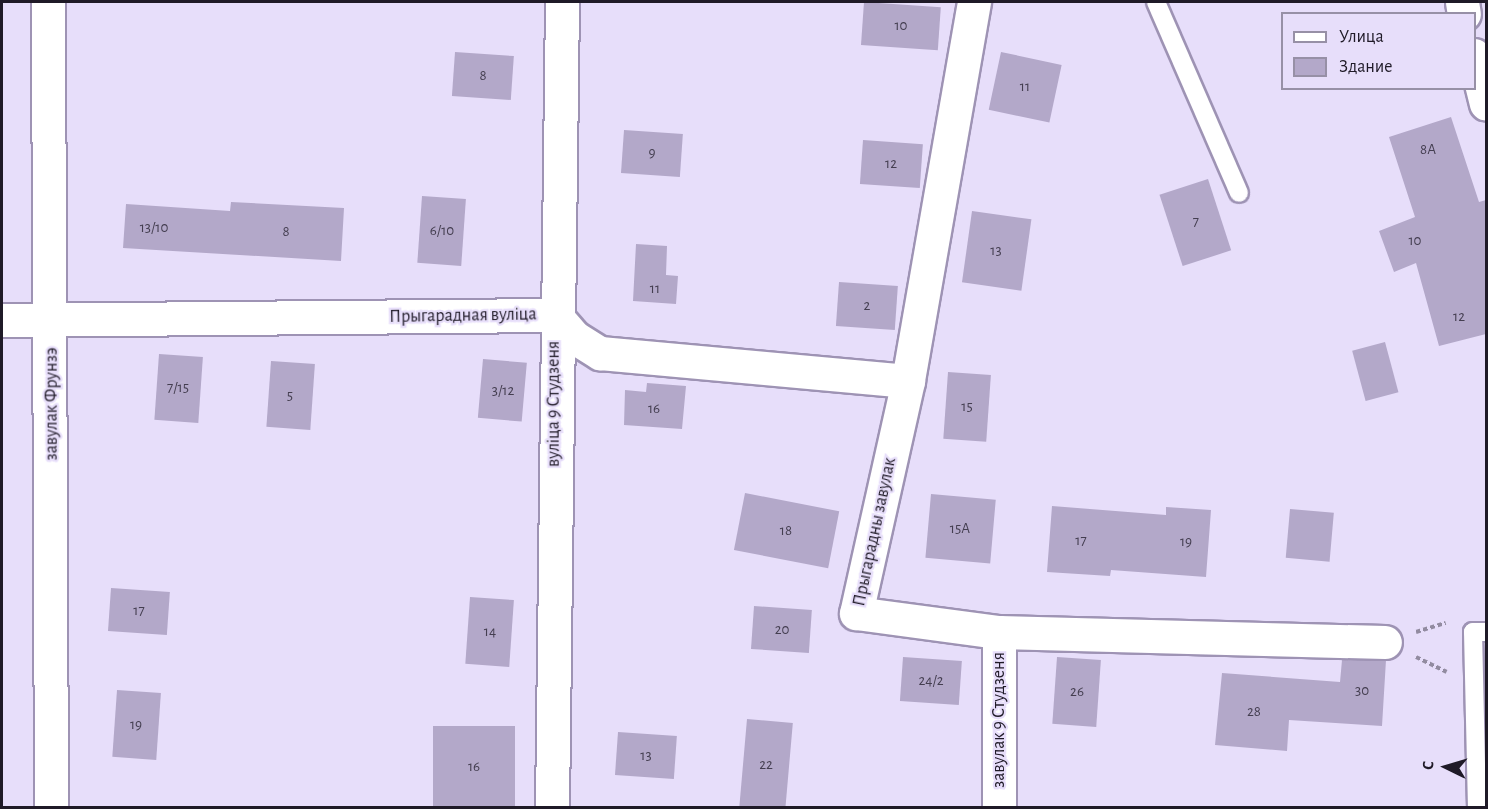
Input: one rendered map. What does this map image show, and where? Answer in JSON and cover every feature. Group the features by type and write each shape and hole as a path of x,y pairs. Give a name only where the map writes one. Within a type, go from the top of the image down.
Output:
{"street":[{"name":"завулак Фрунзэ","path":"48,2 52,320 51,807"},
{"name":"вуліца 9 Студзеня","path":"552,807 555,315 562,2"},
{"name":"Прыгарадны завулак","path":"974,2 908,381 856,613 999,632 1385,642"},
{"path":"1476,63 1486,104"},
{"name":"Прыгарадная вуліца","path":"2,320 555,315 574,337 600,352 908,381"},
{"name":"завулак 9 Студзеня","path":"999,632 999,807"}],"lane":[{"path":"1156,2 1239,193"},
{"path":"1477,807 1473,632 1486,632"}],"path":[{"path":"1385,642 1450,622"},
{"path":"1385,642 1446,671 1476,695"}],"building":[{"path":"864,2 941,7 938,50 861,45"},
{"path":"455,52 514,56 511,100 452,96"},
{"path":"1001,52 1062,65 1049,123 989,110"},
{"path":"1451,117 1479,202 1486,200 1486,334 1439,346 1416,263 1394,272 1379,231 1415,217 1389,137"},
{"path":"624,130 683,134 680,177 621,173"},
{"path":"863,140 923,144 920,188 860,184"},
{"path":"1208,179 1231,250 1183,266 1159,195"},
{"path":"422,196 466,199 461,266 417,263"},
{"path":"231,202 344,208 341,261 123,248 126,204 230,211"},
{"path":"972,211 1031,219 1021,291 962,282"},
{"path":"636,244 667,246 666,275 678,276 676,304 633,301"},
{"path":"839,282 898,286 895,330 836,326"},
{"path":"1385,342 1398,392 1366,401 1352,351"},
{"path":"159,354 203,357 198,423 154,420"},
{"path":"483,359 527,363 522,422 478,418"},
{"path":"271,361 315,364 310,430 266,427"},
{"path":"948,372 991,375 986,442 943,439"},
{"path":"647,383 686,386 682,429 624,425 625,390 646,392"},
{"path":"745,493 839,511 828,568 734,550"},
{"path":"931,494 996,500 990,563 925,558"},
{"path":"1052,506 1166,515 1166,507 1211,510 1206,577 1111,570 1110,576 1047,572"},
{"path":"1290,509 1334,513 1330,562 1286,558"},
{"path":"111,588 170,592 167,635 108,631"},
{"path":"470,597 514,600 509,667 465,664"},
{"path":"754,606 812,610 809,653 751,649"},
{"path":"903,657 962,661 959,705 900,701"},
{"path":"1057,657 1101,660 1096,727 1052,724"},
{"path":"1342,660 1386,660 1382,726 1289,720 1287,751 1215,745 1222,673 1340,682"},
{"path":"117,690 161,693 156,760 112,757"},
{"path":"747,719 793,723 785,808 739,807"},
{"path":"433,726 515,726 515,807 433,807"},
{"path":"618,732 677,736 674,779 615,775"}]}
